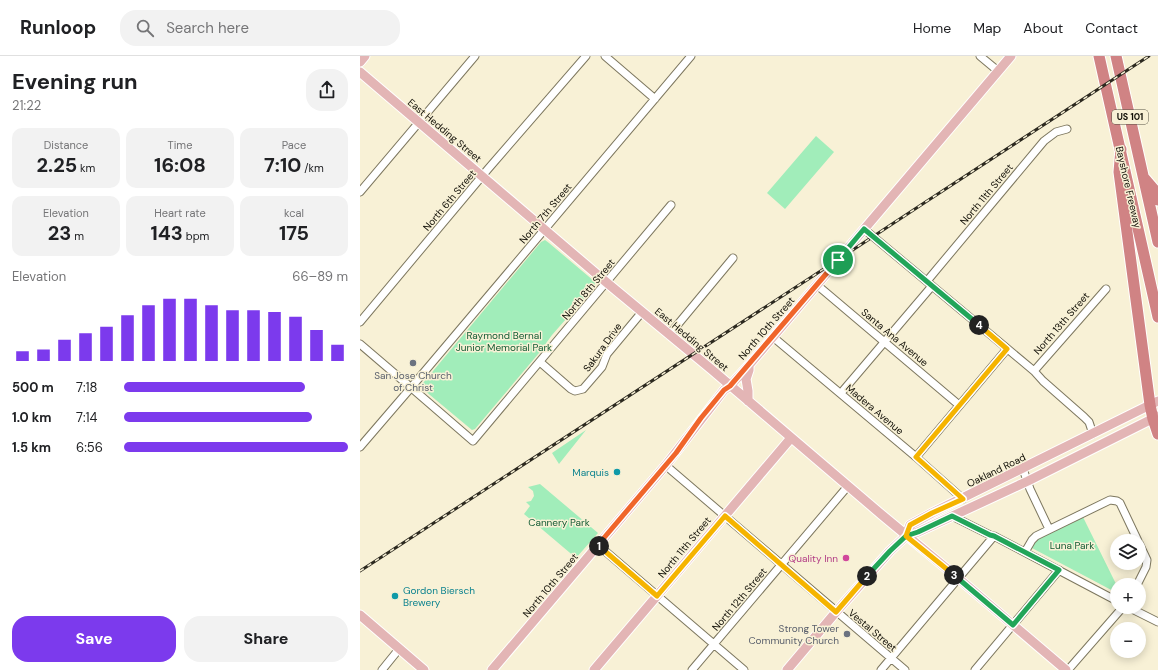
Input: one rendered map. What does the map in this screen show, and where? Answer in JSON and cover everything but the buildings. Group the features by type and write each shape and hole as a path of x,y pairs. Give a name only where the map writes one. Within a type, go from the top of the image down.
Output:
{"highway":[{"name":"Bayshore Freeway","path":"1099,56 1158,317"},
{"name":"Bayshore Freeway","path":"1116,56 1158,242"},
{"path":"1121,149 1119,172 1158,434"},
{"path":"1144,178 1156,192 1158,200"}],"main road":[{"path":"360,62 365,56"},
{"name":"North 10th Street","path":"492,670 666,465 724,390 730,386 749,365 1011,56"},
{"name":"East Hedding Street","path":"360,72 906,536 1067,670"},
{"path":"748,401 746,379 749,365"},
{"name":"Oakland Road","path":"906,536 910,525 932,513 963,499 1154,403"},
{"path":"787,670 890,551 906,536 918,532 1028,481 1155,418"},
{"name":"North 11th Street","path":"594,670 791,438"},
{"path":"360,615 424,670"}],"street":[{"path":"360,192 474,56"},
{"name":"North 6th Street","path":"360,322 482,176 586,56"},
{"path":"605,56 655,99"},
{"name":"North 7th Street","path":"360,447 691,56"},
{"path":"980,56 998,71"},
{"name":"North 11th Street","path":"840,393 884,341 1044,141 1056,132 1067,129"},
{"name":"North 8th Street","path":"411,387 473,441 671,205"},
{"path":"864,229 1034,371 1043,381 1089,422 1093,434"},
{"path":"669,335 733,258"},
{"name":"Santa Ana Avenue","path":"817,285 959,405"},
{"name":"North 13th Street","path":"1034,371 1106,289"},
{"name":"Sakura Drive","path":"540,362 571,389 575,391 583,389 602,367 607,354 642,312"},
{"name":"Madera Avenue","path":"773,337 916,457 963,499"},
{"path":"360,344 411,387"},
{"path":"916,457 1007,349"},
{"name":"Vestal Street","path":"666,465 905,670"},
{"path":"1023,469 1049,529"},
{"name":"North 12th Street","path":"692,670 848,486"},
{"path":"1025,552 1036,536 1110,500 1120,504 1134,534"},
{"path":"952,516 994,536 1110,597"},
{"path":"881,670 994,536"},
{"path":"598,545 744,670"},
{"path":"975,670 1059,570"},
{"path":"1067,670 1117,614"},
{"path":"1142,614 1158,622"},
{"path":"382,670 399,649"}],"green space":[{"path":"816,136 834,152 785,209 767,193"},
{"name":"Raymond Bernal Junior Memorial Park","path":"545,240 594,281 595,286 552,335 539,353 475,429 472,430 424,390 422,386 423,383 541,242"},
{"path":"586,430 559,464 552,453"},
{"name":"Cannery Park","path":"540,484 598,533 576,558 524,514 530,506 526,502 531,501 534,496 533,491 528,487"},
{"name":"Luna Park","path":"1082,515 1113,578 1110,578 1110,589 1030,547 1034,540"}],"railway":[{"path":"360,571 1149,56"}],"place":[{"name":"San Jose Church of Christ","path":"413,363"},
{"name":"Marquis","path":"617,472"},
{"name":"Quality Inn","path":"846,558"},
{"name":"Gordon Biersch Brewery","path":"395,596"},
{"name":"Strong Tower Community Church","path":"847,634"}],"route":[{"path":"838,260 730,386 724,390 701,418 676,453 598,545 657,596 725,516 836,612 890,551 906,536 952,516 1059,570 1013,625 906,536 910,525 963,499 916,457 1007,349 864,229 838,260"}]}
